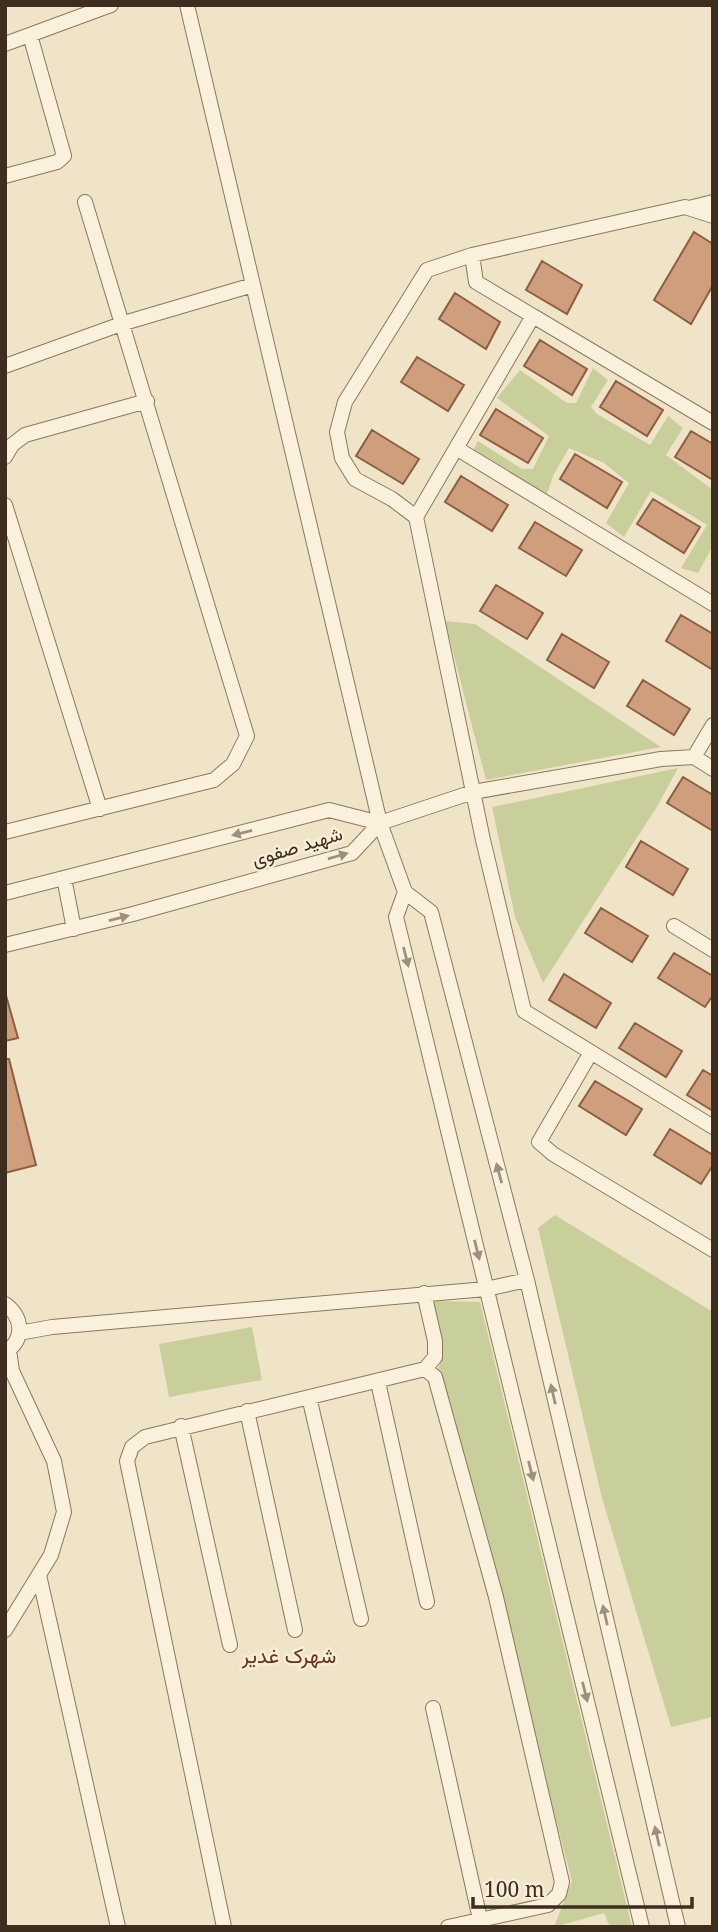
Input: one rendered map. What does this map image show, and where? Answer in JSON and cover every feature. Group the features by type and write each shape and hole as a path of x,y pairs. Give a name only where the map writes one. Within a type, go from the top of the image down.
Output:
{"street":[{"path":"5,44 111,5"},
{"path":"187,5 380,823 405,892 431,912 527,1280 678,1927"},
{"path":"5,176 57,162 64,156 30,35"},
{"path":"5,832 215,780 233,764 247,736 124,323 85,202"},
{"path":"713,202 560,232 427,270 345,402 338,432 342,458 355,480 392,499 416,517 473,792 524,1011 590,1054 713,1127"},
{"path":"688,208 713,216"},
{"path":"472,255 475,282 713,423"},
{"path":"5,366 124,323 253,285"},
{"path":"416,517 533,316"},
{"path":"5,457 12,445 25,435 147,401"},
{"path":"456,448 713,604"},
{"path":"5,505 100,808"},
{"path":"694,757 713,725"},
{"path":"380,823 473,792 660,759 694,757 713,769"},
{"name":"شهید صفوی","path":"5,893 329,810 380,823 352,853 5,946"},
{"path":"64,878 74,929"},
{"path":"405,892 396,917 642,1927"},
{"path":"674,926 713,950"},
{"path":"590,1054 539,1142 553,1154 713,1250"},
{"path":"19,1333 52,1327 486,1289 527,1280"},
{"path":"224,1927 127,1461 132,1447 145,1437 181,1426 425,1369 435,1357 435,1341 424,1293"},
{"path":"5,1304 17,1316 19,1333 7,1351 12,1371 54,1461 64,1512 51,1555 5,1630"},
{"path":"425,1369 435,1377 496,1597 562,1882 559,1894 548,1905 448,1927"},
{"path":"378,1382 427,1602"},
{"path":"309,1397 361,1619"},
{"path":"247,1411 295,1630"},
{"path":"181,1426 230,1645"},
{"path":"38,1575 118,1927"},
{"path":"433,1708 480,1919"}],"green space":[{"path":"593,368 608,380 591,407 597,414 650,445 668,416 683,428 666,455 713,490 713,546 698,573 681,568 707,525 651,491 624,537 606,523 629,483 604,463 569,448 553,476 547,494 473,450 478,441 522,469 533,469 549,436 497,398 520,370 567,403 576,403"},
{"path":"445,621 475,624 661,747 486,780"},
{"path":"678,768 658,805 543,983 515,917 492,807"},
{"path":"555,1215 713,1312 713,1717 671,1727 602,1498 538,1228"},
{"path":"432,1301 480,1302 632,1927 610,1927 604,1913 554,1927 572,1881 438,1370 443,1356"},
{"path":"252,1327 262,1380 169,1397 159,1344"}],"building":[{"path":"694,232 713,244 713,285 691,324 654,300"},
{"path":"542,261 582,285 567,314 526,290"},
{"path":"455,293 500,322 486,349 439,319"},
{"path":"540,340 587,369 572,395 524,366"},
{"path":"417,357 464,385 448,411 401,382"},
{"path":"616,381 663,410 647,436 600,407"},
{"path":"496,409 543,438 528,463 480,435"},
{"path":"372,430 419,459 403,484 356,456"},
{"path":"691,431 713,444 713,480 675,457"},
{"path":"575,454 622,482 607,508 560,479"},
{"path":"461,476 508,505 492,531 445,502"},
{"path":"653,499 700,527 684,553 637,524"},
{"path":"535,522 582,550 566,576 519,548"},
{"path":"496,585 543,613 527,639 480,611"},
{"path":"681,615 713,634 713,670 666,641"},
{"path":"562,634 609,662 594,688 547,660"},
{"path":"643,680 690,709 674,735 627,706"},
{"path":"683,777 713,795 713,831 667,803"},
{"path":"641,841 688,869 673,895 626,867"},
{"path":"601,908 648,936 632,962 585,933"},
{"path":"674,953 713,976 713,995 705,1007 658,978"},
{"path":"564,974 611,1003 596,1028 549,1000"},
{"path":"5,992 18,1038 5,1041"},
{"path":"635,1023 682,1051 666,1077 619,1048"},
{"path":"5,1059 9,1059 36,1165 5,1173"},
{"path":"703,1070 713,1076 713,1111 687,1095"},
{"path":"595,1081 642,1109 626,1135 579,1106"},
{"path":"670,1129 713,1155 713,1165 701,1184 654,1155"}],"district":[{"name":"شهرک غدیر","path":"289,1655"}]}
